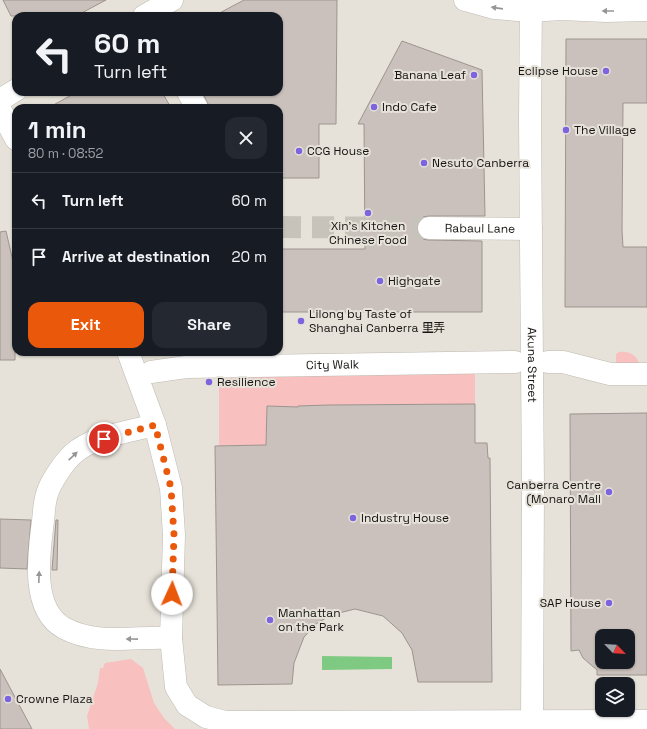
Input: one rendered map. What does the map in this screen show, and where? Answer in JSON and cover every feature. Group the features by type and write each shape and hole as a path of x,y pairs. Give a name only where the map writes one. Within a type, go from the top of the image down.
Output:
{"street":[{"path":"152,12 172,0"},
{"path":"465,0 494,8 531,6 606,11 647,10"},
{"name":"Akuna Street","path":"531,6 533,487 532,720"},
{"path":"0,100 12,92"},
{"path":"0,109 12,132"},
{"name":"Rabaul Lane","path":"428,228 531,229"},
{"path":"131,356 144,374 171,488 174,535 171,638 176,687 187,705 206,717 225,722 532,720 647,721"},
{"name":"City Walk","path":"144,374 186,367 515,362"},
{"path":"548,362 563,362 610,374 647,374"},
{"path":"155,425 93,442 74,453 59,471 46,494 38,583 44,604 55,622 80,635 99,639 171,638"}],"shaded area":[{"path":"619,352 631,354 636,357 639,363 616,364 616,354"},
{"path":"475,373 475,404 342,405 342,445 219,446 219,377"},
{"path":"322,656 392,657 392,669 322,670"},
{"path":"131,659 143,668 154,703 164,718 175,729 89,729 87,716 98,683 100,668 103,668 105,663"}],"building":[{"path":"3,0 106,0 84,12 12,12 11,16"},
{"path":"244,0 337,0 336,124 319,124 319,178 283,178 283,104 208,104 204,96 283,96 283,12 222,12"},
{"path":"566,39 647,39 647,103 623,103 622,230 623,247 647,247 647,307 565,307"},
{"name":"Nesuto Canberra","path":"402,41 482,70 485,216 423,217 418,221 417,228 418,234 423,239 428,240 482,241 482,312 283,312 283,249 365,249 364,124 358,124"},
{"path":"70,96 164,96 169,104 55,104"},
{"path":"6,231 12,257 12,356 15,356 15,360 0,360 0,232"},
{"path":"475,404 475,443 487,443 488,458 490,458 492,682 418,682 412,650 402,633 383,616 355,609 331,615 316,624 304,637 294,663 292,684 218,685 215,446 266,445 267,406 298,407 329,405"},
{"name":"Canberra Centre (Monaro Mall","path":"647,413 647,675 597,675 596,669 635,669 635,629 595,629 595,668 583,658 579,650 571,651 570,414"},
{"path":"0,519 31,520 27,569 0,568"},
{"path":"56,520 58,520 57,570 52,570"},
{"name":"Crowne Plaza","path":"0,669 32,729 0,729"}],"tunnel":[{"path":"283,227 429,228"}],"place":[{"name":"Eclipse House","path":"606,71"},
{"name":"Banana Leaf","path":"474,75"},
{"name":"Indo Cafe","path":"374,107"},
{"name":"The Village","path":"566,130"},
{"name":"CCG House","path":"299,151"},
{"name":"Nesuto Canberra","path":"424,163"},
{"name":"Xin's Kitchen Chinese Food","path":"368,213"},
{"name":"Highgate","path":"380,281"},
{"name":"Lilong by Taste of Shanghai Canberra 里弄","path":"301,321"},
{"name":"Resilience","path":"209,382"},
{"name":"Canberra Centre (Monaro Mall","path":"609,492"},
{"name":"Industry House","path":"353,518"},
{"name":"SAP House","path":"609,603"},
{"name":"Manhattan on the Park","path":"270,620"},
{"name":"Crowne Plaza","path":"8,699"}],"route":[{"path":"104,439 114,435 155,425 171,488 174,535 172,594"}]}
